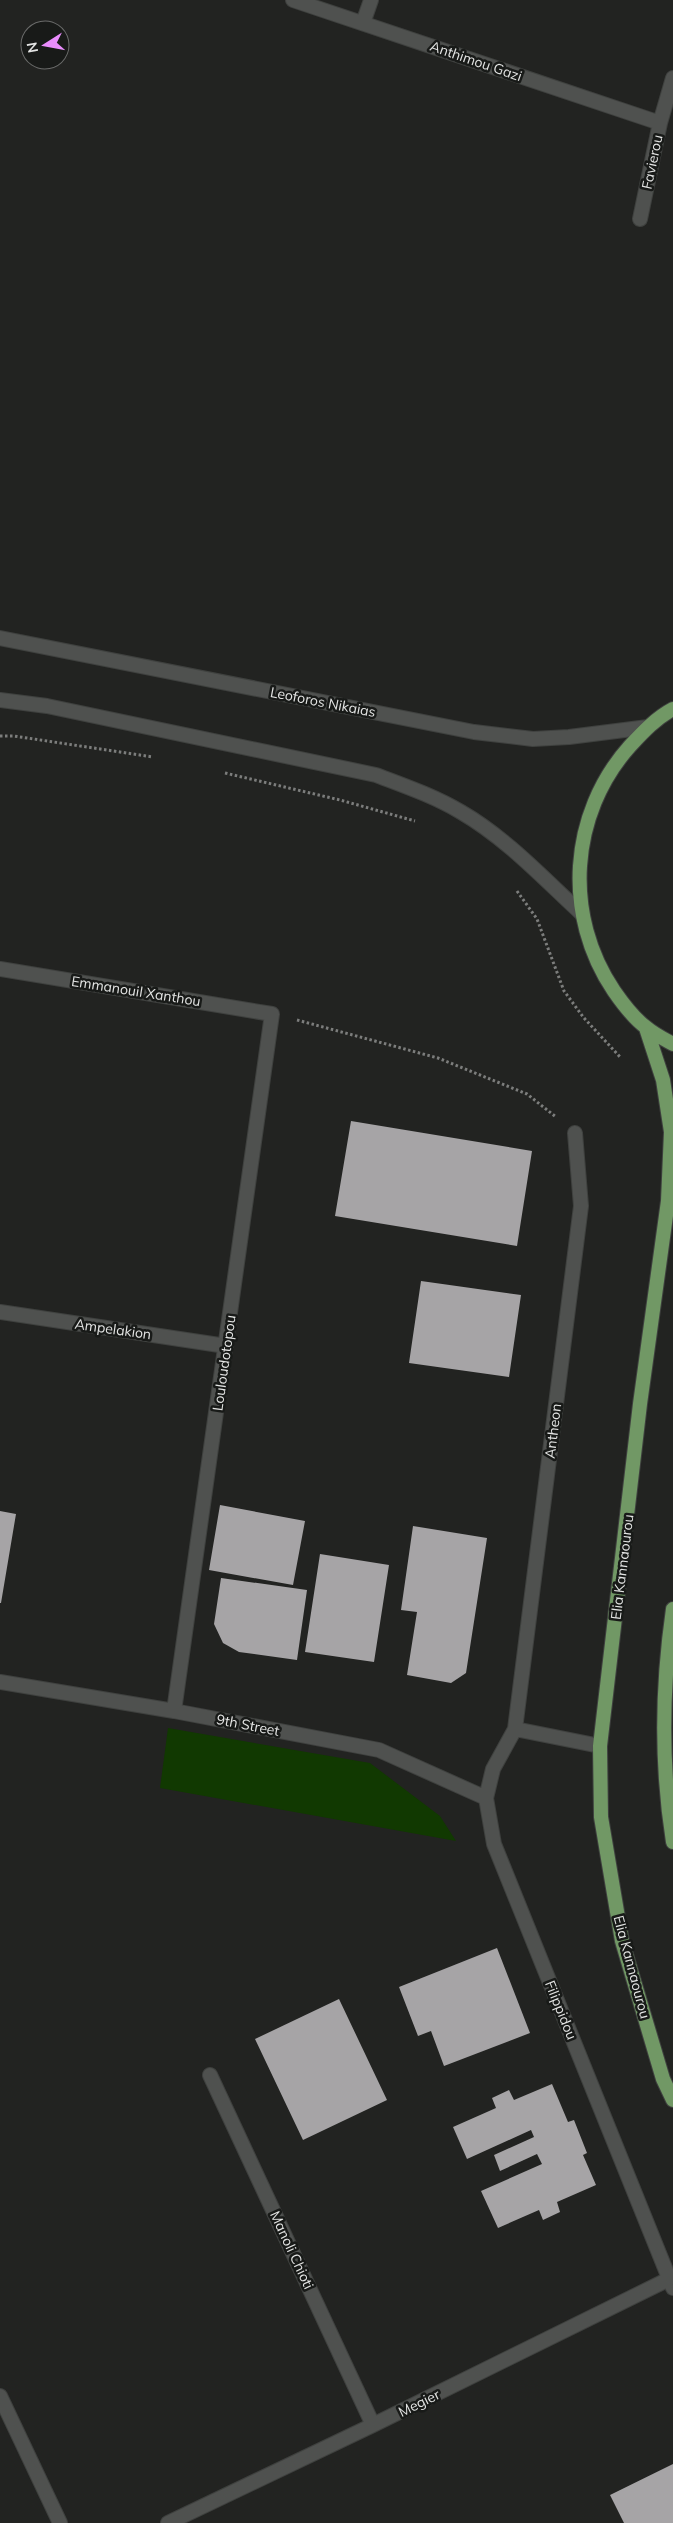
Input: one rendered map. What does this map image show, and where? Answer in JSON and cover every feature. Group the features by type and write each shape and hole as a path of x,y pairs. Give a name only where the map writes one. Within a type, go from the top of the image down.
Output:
{"main road":[{"path":"673,708 648,726 613,765 590,810 579,861 581,913 590,946 604,976 623,1004 646,1028 673,1044"},
{"name":"Elia Kannaourou","path":"646,1028 663,1080 671,1132 668,1201 640,1404 600,1746 601,1817 622,1941 663,2079 673,2100"},
{"path":"673,1609 664,1736 673,1842"}],"street":[{"name":"Anthimou Gazi","path":"293,0 660,123"},
{"path":"363,24 371,0"},
{"name":"Favierou","path":"640,219 660,123 673,78"},
{"name":"Leoforos Nikaias","path":"0,638 474,732 533,739 570,737 648,726"},
{"path":"0,700 47,706 366,773 420,791 462,812 505,843 581,913"},
{"name":"Emmanouil Xanthou","path":"0,969 272,1014"},
{"name":"Louloudotopou","path":"174,1712 272,1014"},
{"name":"Antheon","path":"516,1729 581,1206 575,1133"},
{"name":"Ampelakion","path":"0,1312 226,1346"},
{"name":"9th Street","path":"0,1682 379,1750 486,1798"},
{"path":"516,1729 600,1746"},
{"name":"Filippidou","path":"516,1729 493,1770 486,1798 494,1844 671,2284"},
{"name":"Manoli Chioti","path":"210,2075 373,2425"},
{"name":"Megier","path":"168,2523 671,2284"},
{"path":"0,2396 60,2523"}],"path":[{"path":"0,736 14,736 157,758"},
{"path":"218,771 340,800 419,822"},
{"path":"513,886 537,919 564,991 584,1018 621,1058"},
{"path":"272,1014 438,1058 527,1094 575,1133"}],"green space":[{"path":"168,1728 370,1763 440,1816 456,1841 160,1788"}],"building":[{"path":"351,1121 532,1151 517,1246 335,1216"},
{"path":"421,1281 521,1295 509,1377 409,1363"},
{"path":"220,1505 305,1521 293,1585 209,1570"},
{"path":"0,1511 16,1514 1,1603 0,1603"},
{"path":"413,1526 487,1538 466,1673 451,1683 407,1675 417,1612 401,1610"},
{"path":"320,1554 389,1565 374,1662 305,1652"},
{"path":"221,1578 307,1590 297,1660 239,1652 223,1643 214,1624"},
{"path":"497,1948 530,2033 444,2066 431,2031 418,2036 399,1987"},
{"path":"339,1999 387,2100 303,2140 255,2039"},
{"path":"552,2084 568,2122 574,2120 587,2153 583,2155 596,2185 557,2202 560,2212 543,2220 539,2210 498,2228 481,2191 542,2164 537,2154 500,2171 494,2155 534,2137 531,2130 467,2159 453,2127 496,2108 492,2098 509,2090 514,2100"},
{"path":"673,2464 673,2523 624,2523 610,2495"}]}
